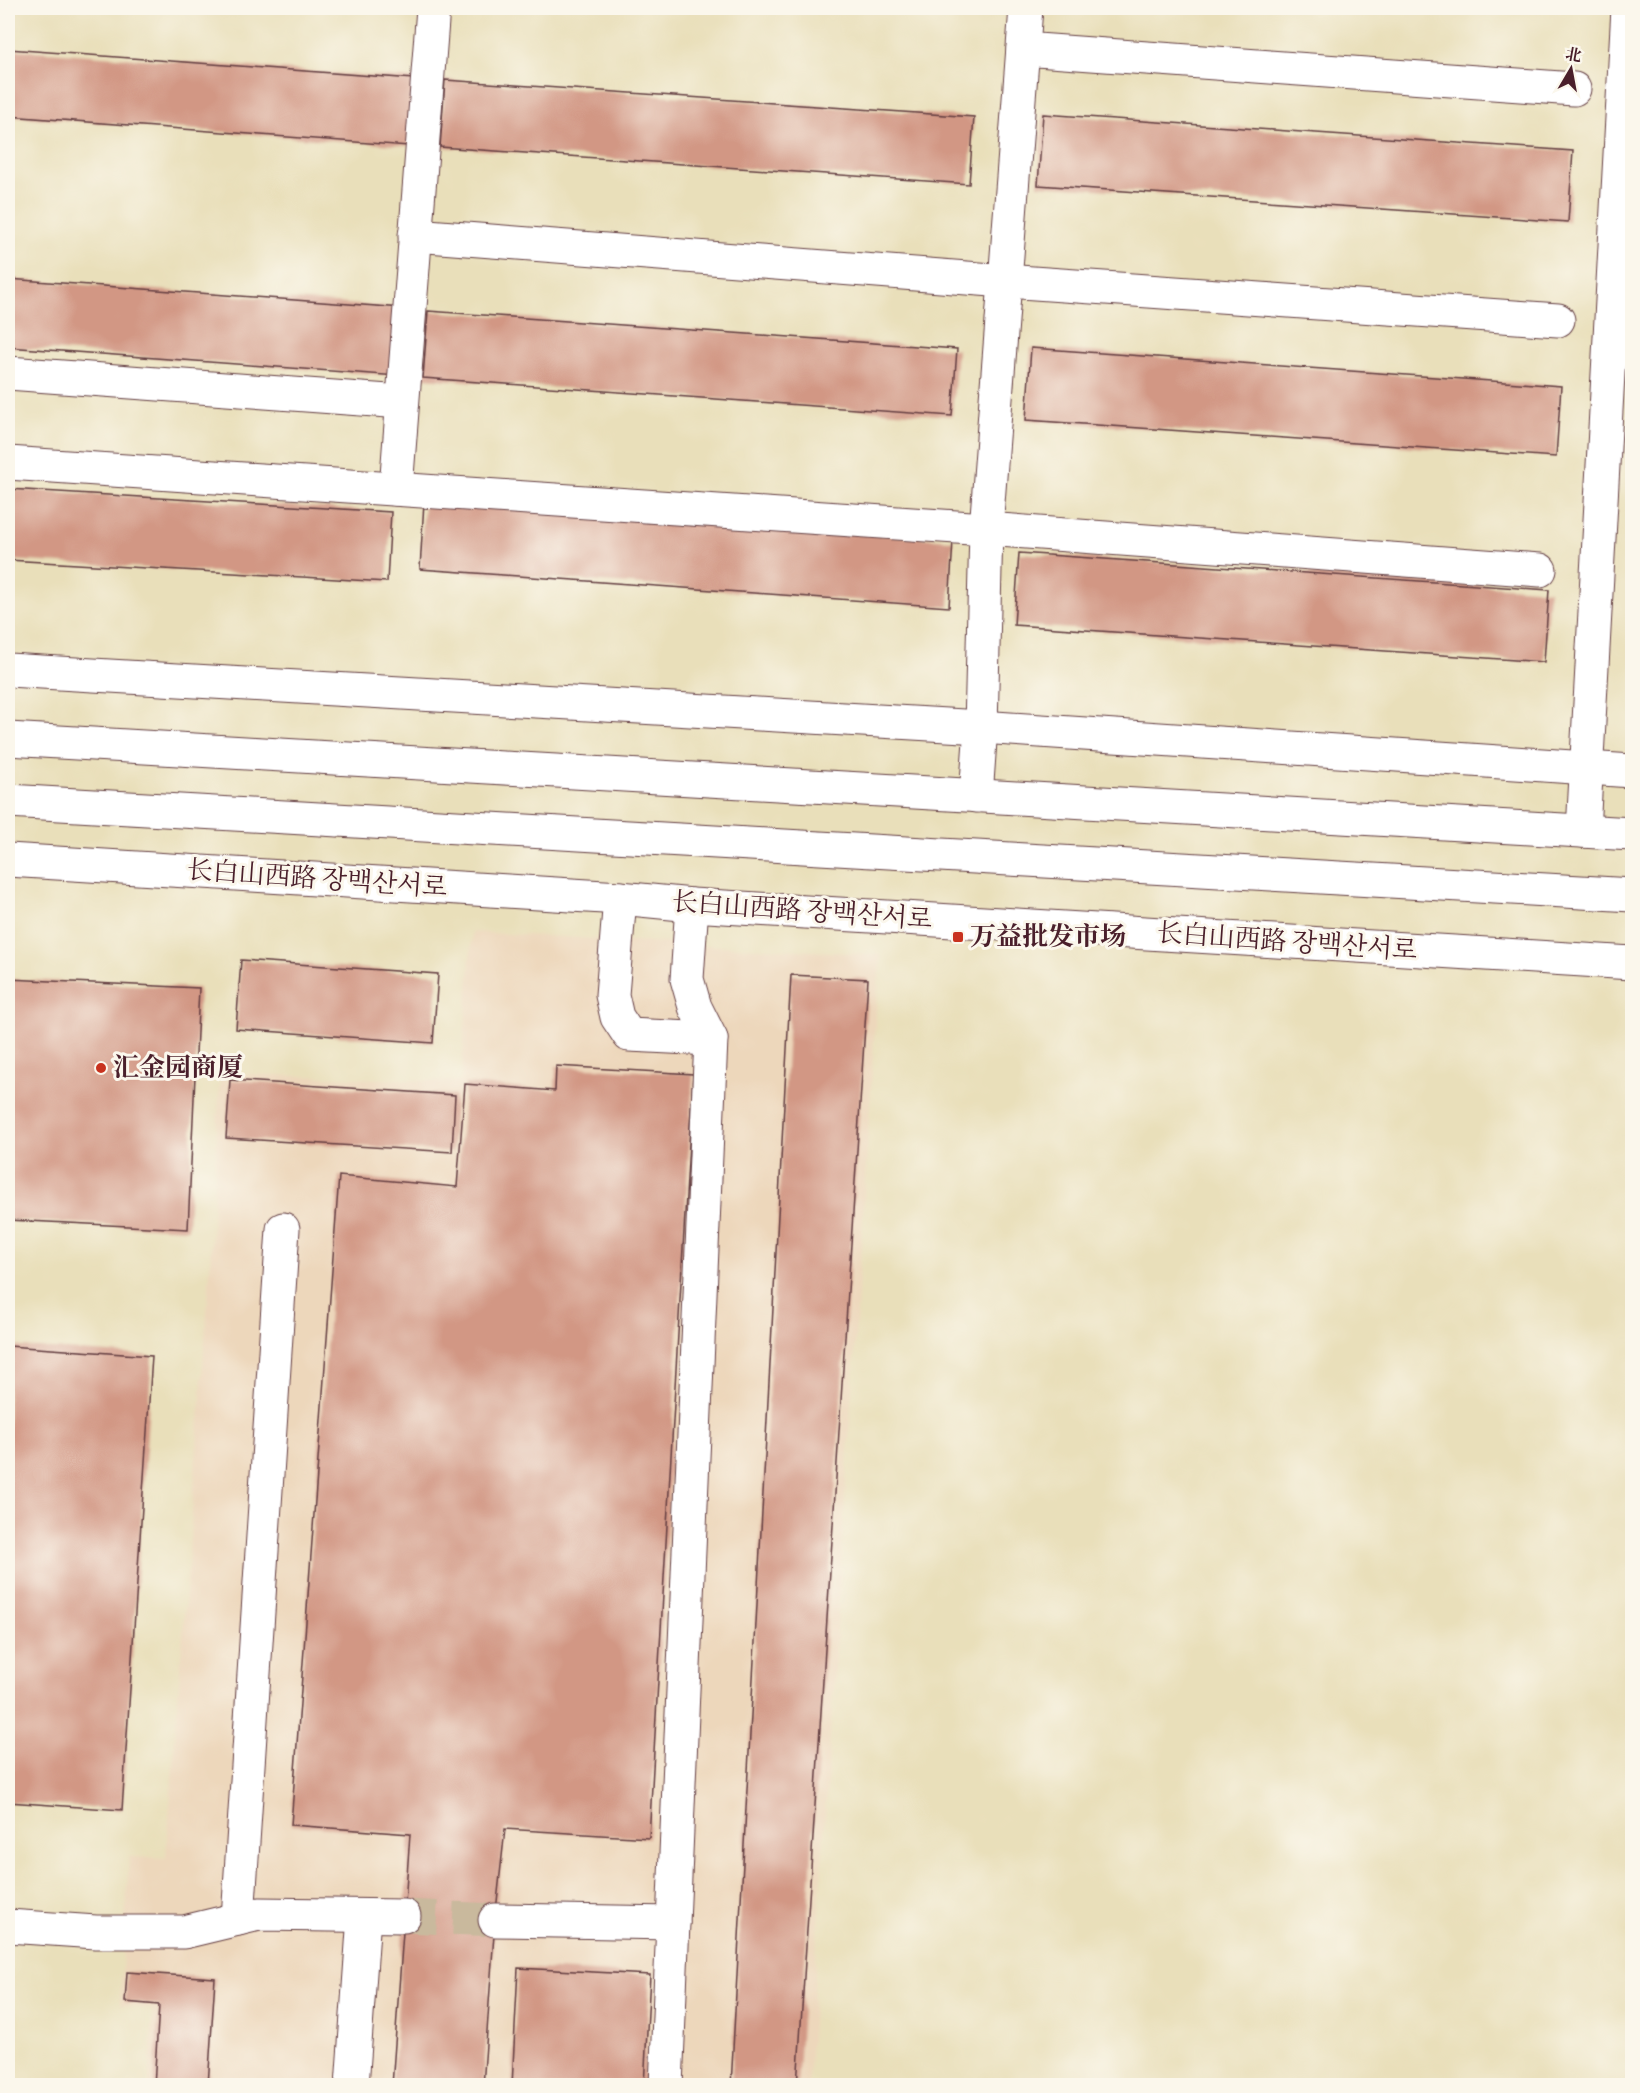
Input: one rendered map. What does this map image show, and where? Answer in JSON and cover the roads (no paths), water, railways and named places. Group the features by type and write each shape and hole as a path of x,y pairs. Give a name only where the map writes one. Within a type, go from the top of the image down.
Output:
{"street":[{"path":"396,489 433,8"},
{"path":"976,796 981,727 986,529 1026,8"},
{"path":"1583,831 1628,8"},
{"path":"1023,49 1574,89"},
{"path":"415,235 1005,281 1558,320"},
{"path":"8,373 402,402"},
{"path":"8,463 986,529 1540,570"},
{"path":"8,670 981,727 1632,771"},
{"path":"8,739 1632,834"},
{"path":"8,801 1632,895"},
{"name":"长白山西路 장백산서로","path":"8,860 1632,963"},
{"path":"620,898 612,995 617,1017 629,1035 711,1040"},
{"path":"666,2085 711,1040 695,1007 687,980 692,905"},
{"path":"238,1919 283,1229"},
{"path":"8,1926 96,1932 184,1932 259,1914 404,1916"},
{"path":"352,2085 364,1916"},
{"path":"495,1920 673,1923"}],"tunnel":[{"path":"404,1916 495,1920"}],"place":[{"name":"万益批发市场","path":"958,937"},
{"name":"汇金园商厦","path":"101,1068"}]}
